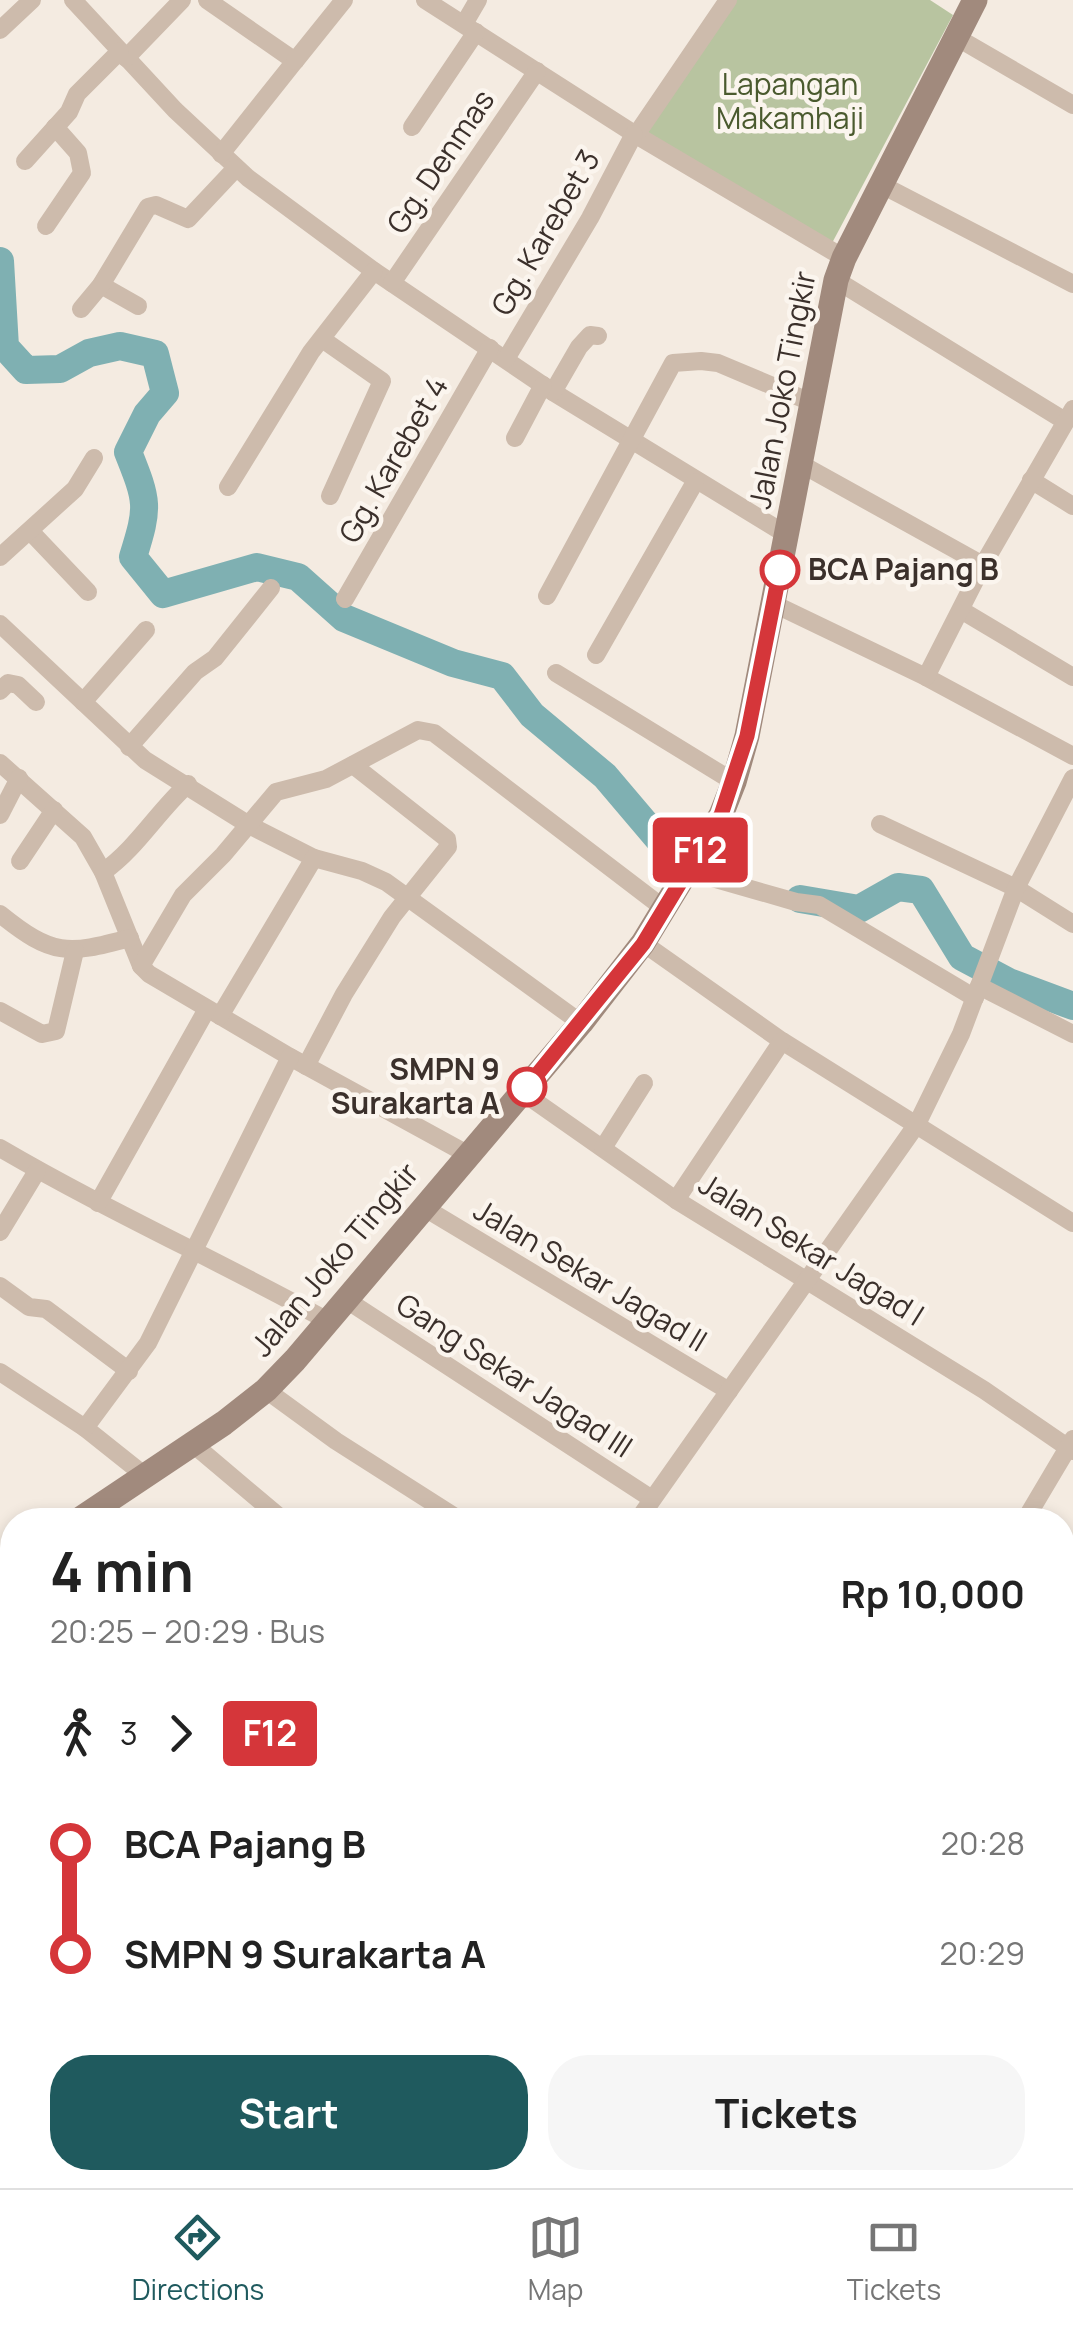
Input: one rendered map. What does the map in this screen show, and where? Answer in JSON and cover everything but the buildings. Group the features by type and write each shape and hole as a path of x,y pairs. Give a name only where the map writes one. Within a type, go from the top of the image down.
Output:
{"main road":[{"name":"Jalan Joko Tingkir","path":"104,1508 144,1475 266,1390 581,1022 643,944 708,838 734,782 774,604 840,269 976,0"}],"street":[{"path":"0,30 32,0"},
{"path":"74,0 174,110 236,168 374,272 632,443 786,535"},
{"path":"25,161 69,112 77,94 182,0"},
{"path":"207,0 291,66"},
{"path":"221,154 344,0"},
{"path":"425,0 1069,415 926,676"},
{"path":"412,127 448,78 478,0"},
{"name":"Gg. Karebet 3","path":"498,354 590,218 635,135 728,0"},
{"path":"956,37 1073,105"},
{"name":"Gg. Denmas","path":"392,283 537,71"},
{"path":"46,226 82,173 78,154 55,127"},
{"path":"81,308 102,285 148,206 156,205 188,219 236,168"},
{"path":"880,184 1073,284"},
{"path":"228,486 322,339 374,272"},
{"path":"102,285 138,306"},
{"path":"515,438 579,347 588,337 598,336"},
{"path":"322,339 382,381 330,496"},
{"name":"Gg. Karebet 4","path":"345,599 498,354"},
{"path":"547,596 676,362 718,363 813,402"},
{"path":"0,557 76,490 94,458"},
{"path":"801,464 984,565"},
{"path":"1031,480 1073,506"},
{"path":"596,655 695,482"},
{"path":"30,531 88,592"},
{"path":"129,747 185,682 218,655 271,588"},
{"path":"774,604 926,676 1073,756"},
{"path":"961,610 1073,677"},
{"path":"0,624 145,760 249,825 314,858 375,876 581,1022"},
{"path":"82,702 146,630"},
{"path":"556,673 734,782"},
{"path":"1,688 8,682 14,683 36,702"},
{"path":"142,966 183,895 276,792 321,782 413,732 424,730 434,733 666,910"},
{"path":"0,763 83,836 103,872 142,966 161,983 467,1154"},
{"path":"86,1428 148,1343 298,1062 392,918 443,858 448,843 354,764"},
{"path":"0,815 19,778"},
{"path":"646,1508 917,1124 954,1051 1016,888 1073,778"},
{"path":"103,872 128,854 166,804 188,784"},
{"path":"20,861 54,810"},
{"path":"880,824 1016,888 1073,924"},
{"path":"98,1202 213,1013 314,858"},
{"path":"689,869 796,902 819,905 1073,1034"},
{"path":"0,914 55,948 75,951 130,938"},
{"path":"643,944 782,1041 1073,1223"},
{"path":"0,1012 42,1034 56,1031 75,951"},
{"path":"676,1200 782,1041"},
{"path":"603,1148 644,1083"},
{"name":"Jalan Sekar Jagad I","path":"522,1092 676,1200 1071,1446"},
{"path":"0,1148 37,1171 328,1320"},
{"path":"0,1232 37,1171"},
{"name":"Jalan Sekar Jagad II","path":"422,1207 729,1390"},
{"path":"0,1286 29,1307 46,1309 128,1371"},
{"name":"Gang Sekar Jagad III","path":"345,1299 652,1500"},
{"path":"1,1374 86,1428 144,1475"},
{"path":"266,1390 336,1441 441,1508"},
{"path":"192,1444 268,1508"},
{"path":"1033,1508 1071,1446"}],"green space":[{"name":"Lapangan Makamhaji","path":"734,0 930,0 953,15 831,245 644,132"}],"waterway":[{"path":"0,261 5,347 26,370 60,369 89,353 120,346 155,354 165,393 147,414 128,452 144,504 133,557 163,594 257,567 298,577 344,618 453,663 502,676 532,715 605,776 672,855 711,870"},
{"path":"800,899 859,909 898,887 921,890 962,957 1009,982 1073,1006"}],"bus line":[{"name":"F12","path":"527,1087 643,944 721,815 747,736 780,570"}],"place":[{"name":"BCA Pajang B","path":"780,570"},
{"name":"SMPN 9 Surakarta A","path":"527,1087"}]}
